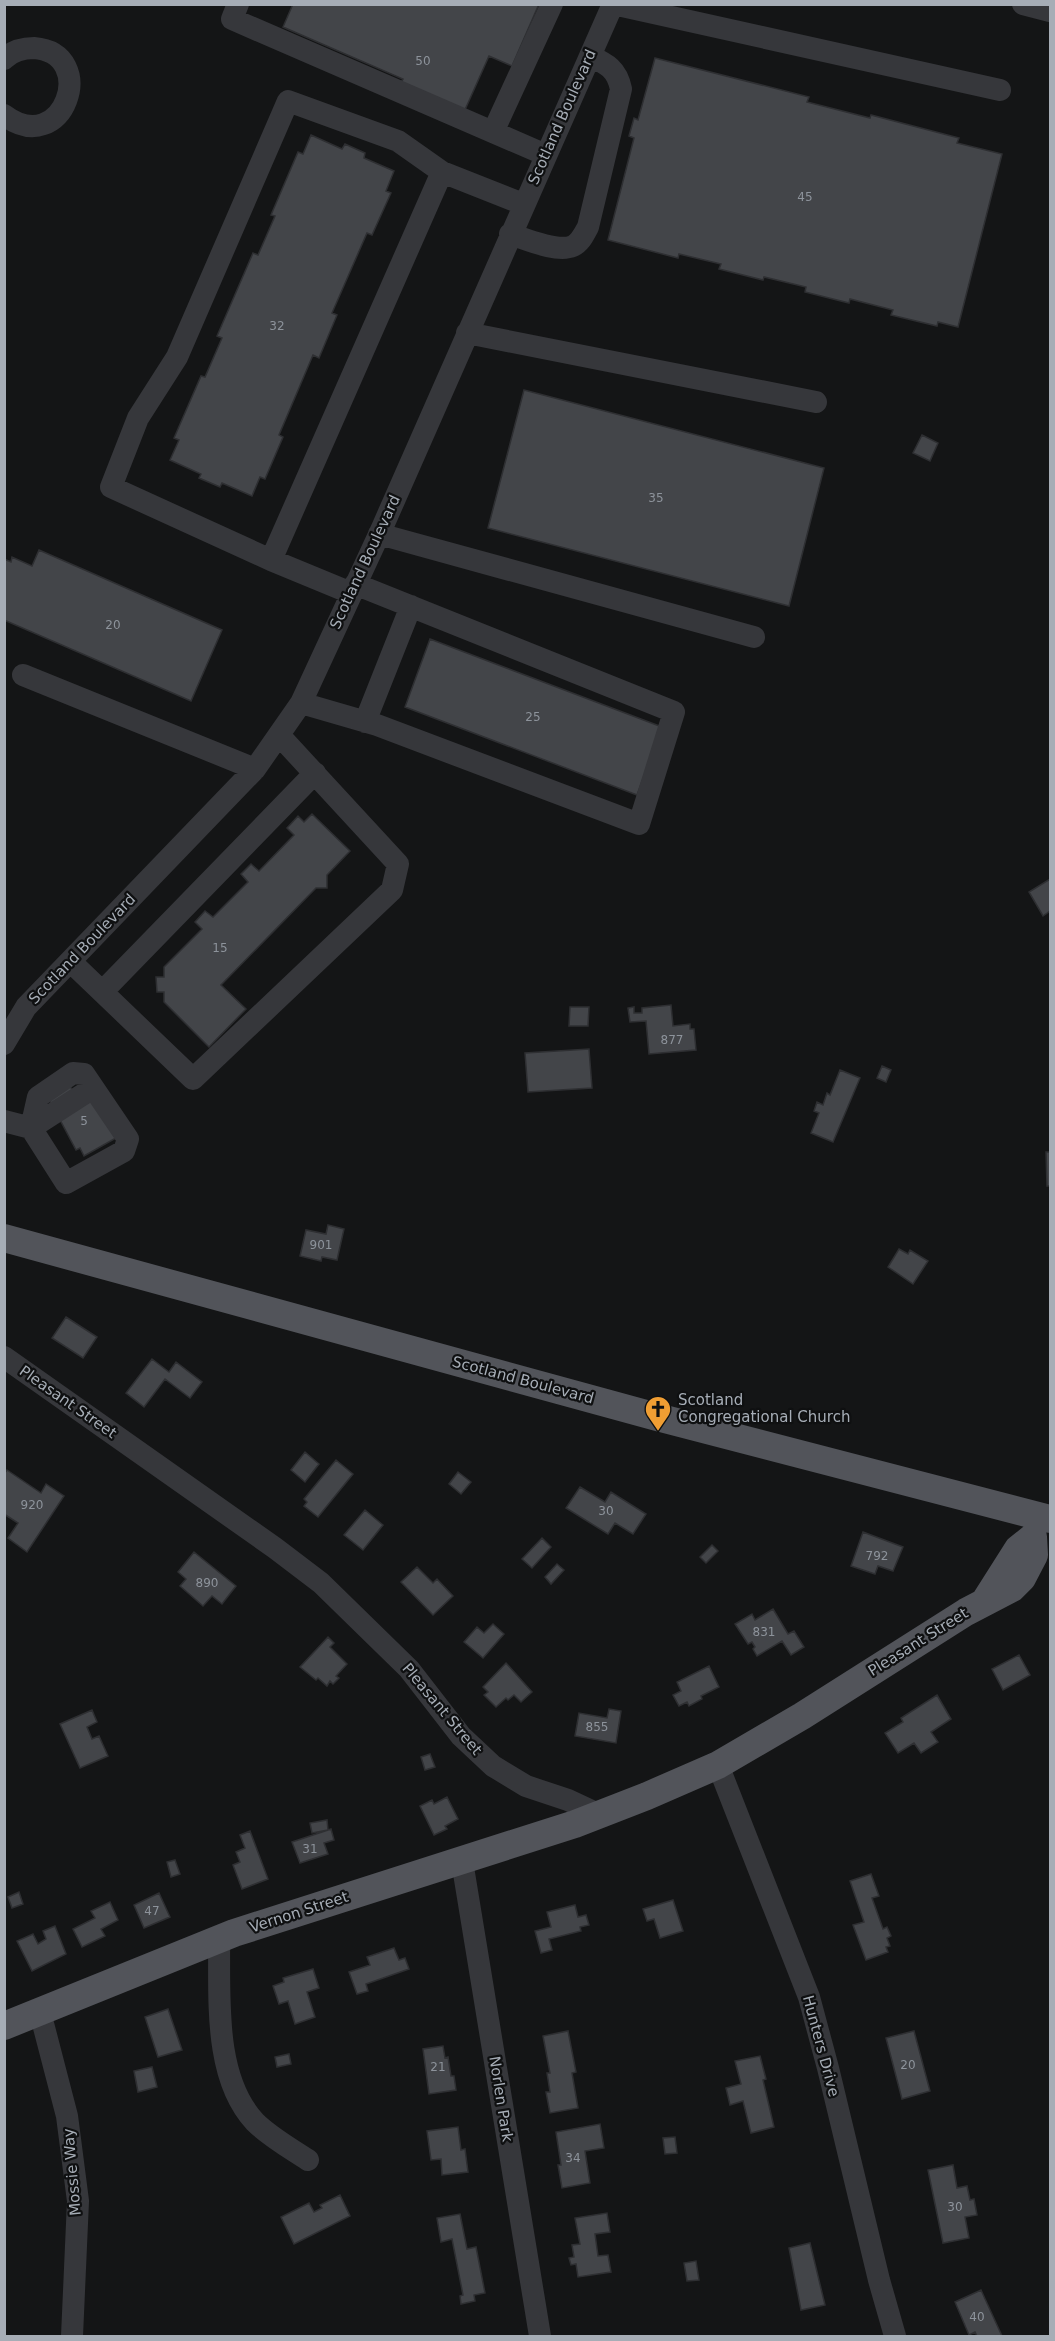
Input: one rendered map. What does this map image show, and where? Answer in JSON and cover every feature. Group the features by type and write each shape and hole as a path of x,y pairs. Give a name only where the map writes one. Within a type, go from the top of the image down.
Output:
{"main road":[{"name":"Scotland Boulevard","path":"4,1238 1042,1524"},
{"name":"Pleasant Street","path":"600,1815 718,1765 985,1601 1000,1596 1022,1578 1035,1555 1042,1524"},
{"name":"Vernon Street","path":"4,2026 219,1939 600,1815"}],"street":[{"path":"238,4 232,19 546,155"},
{"path":"493,132 552,4"},
{"path":"613,4 1000,90"},
{"name":"Scotland Boulevard","path":"4,1044 26,1007 255,769 301,703 379,534 613,4"},
{"path":"1023,4 1050,11"},
{"path":"4,59 18,50 28,48 50,52 65,68 70,89 63,110 45,123 22,125 4,115"},
{"path":"510,234 544,245 565,248 573,246 580,240 588,226 621,89 618,75 611,66 590,56"},
{"path":"301,703 365,722 639,824 674,712 411,606 271,560 111,487 138,418 177,357 288,101 398,141 442,172 523,204"},
{"path":"271,560 442,172"},
{"path":"467,333 816,402"},
{"path":"379,534 754,637"},
{"path":"365,722 411,606"},
{"path":"23,675 255,769"},
{"path":"70,961 193,1079 392,890 398,864 279,735"},
{"path":"103,991 315,773"},
{"path":"4,1121 33,1121 91,1084 128,1139 124,1151 66,1183 33,1121"},
{"name":"Pleasant Street","path":"4,1357 321,1583 393,1653 431,1695 461,1736 493,1766 526,1786 568,1800 600,1815"},
{"name":"Hunters Drive","path":"718,1765 812,2006 895,2337"},
{"name":"Norlen Park","path":"462,1861 540,2337"},
{"path":"219,1939 225,2058 235,2092 256,2123 308,2160"},
{"name":"Mossie Way","path":"39,2012 67,2116 78,2201 72,2337"}],"building":[{"path":"293,4 539,4 512,66 489,56 464,112 400,84 403,79 283,27"},
{"path":"655,58 809,97 807,102 870,118 871,115 959,138 957,143 1002,154 958,327 938,322 937,326 891,315 893,310 850,299 849,303 805,292 806,287 764,277 763,280 719,269 721,264 679,254 678,258 608,240 634,138 629,136 634,118 638,120"},
{"path":"311,135 342,149 345,144 365,153 364,158 394,171 386,191 391,193 372,235 367,233 332,313 337,315 319,358 313,355 279,435 283,437 265,479 260,477 252,496 222,483 220,487 199,478 201,474 170,460 179,440 174,438 201,376 205,377 222,338 217,336 253,253 258,255 275,216 271,215 298,152 303,154"},
{"path":"524,390 824,468 789,606 488,528"},
{"path":"922,435 938,443 930,461 913,453"},
{"path":"39,550 222,630 191,701 4,620 4,559 11,562 12,557 32,566"},
{"path":"430,639 662,727 637,795 405,707"},
{"path":"312,814 350,851 327,875 327,888 316,888 221,985 246,1009 209,1047 164,1002 164,992 157,992 156,977 164,977 164,967 202,929 195,922 205,911 213,917 248,882 241,874 251,864 259,871 294,835 287,828 298,816 304,822"},
{"path":"1050,879 1050,911 1043,916 1029,892"},
{"path":"671,1005 673,1026 690,1024 690,1029 694,1029 696,1050 649,1054 646,1021 630,1022 628,1008 634,1007 634,1013 642,1013 642,1008"},
{"path":"570,1007 589,1007 588,1026 569,1026"},
{"path":"589,1049 592,1088 528,1092 525,1053"},
{"path":"882,1066 891,1070 886,1082 877,1078"},
{"path":"840,1070 860,1078 833,1142 811,1133 819,1113 814,1111 817,1102 823,1105 827,1093 830,1095"},
{"path":"70,1086 80,1104 92,1097 116,1138 84,1156 80,1148 76,1150 49,1099"},
{"path":"1046,1152 1050,1152 1050,1186 1047,1186"},
{"path":"328,1225 344,1229 337,1260 322,1257 321,1261 300,1256 306,1230 326,1234"},
{"path":"899,1249 908,1254 910,1250 928,1261 913,1284 888,1267"},
{"path":"66,1317 97,1337 83,1358 52,1338"},
{"path":"152,1359 169,1372 176,1362 202,1382 190,1398 165,1379 144,1407 126,1393"},
{"path":"305,1452 319,1464 305,1482 291,1470"},
{"path":"336,1460 353,1474 318,1517 304,1506 307,1502 304,1499"},
{"path":"7,1470 41,1493 46,1484 64,1496 27,1552 8,1538 18,1523 4,1514 4,1474"},
{"path":"458,1472 471,1482 461,1494 449,1484"},
{"path":"580,1487 605,1502 611,1492 646,1514 633,1534 615,1523 608,1534 566,1508"},
{"path":"365,1510 383,1525 363,1550 344,1535"},
{"path":"863,1532 903,1547 893,1571 878,1566 875,1574 851,1566"},
{"path":"542,1538 551,1547 532,1568 522,1559"},
{"path":"712,1545 718,1551 706,1563 700,1557"},
{"path":"194,1552 236,1586 222,1604 212,1596 203,1606 180,1586 186,1579 178,1572"},
{"path":"557,1564 564,1570 551,1584 545,1577"},
{"path":"417,1567 433,1583 437,1579 453,1596 433,1615 401,1582"},
{"path":"773,1609 788,1634 794,1631 804,1647 791,1655 782,1641 757,1656 752,1642 748,1644 735,1624 752,1614 755,1620"},
{"path":"493,1624 504,1634 483,1658 464,1642 477,1627 484,1633"},
{"path":"328,1637 334,1643 330,1647 347,1664 336,1676 339,1678 333,1684 330,1681 327,1686 300,1667"},
{"path":"1019,1655 1030,1675 1003,1690 992,1669"},
{"path":"506,1663 532,1692 521,1702 514,1695 508,1700 506,1698 496,1707 484,1695 488,1692 483,1687"},
{"path":"709,1666 719,1687 701,1696 702,1699 689,1706 687,1702 679,1706 673,1695 681,1691 677,1682"},
{"path":"937,1695 951,1719 931,1732 938,1742 921,1753 914,1743 898,1753 885,1733 903,1722 901,1718"},
{"path":"609,1709 621,1711 616,1743 575,1736 579,1713 607,1718"},
{"path":"92,1710 97,1722 87,1727 92,1739 99,1736 108,1756 80,1768 60,1724"},
{"path":"430,1754 435,1767 425,1770 421,1757"},
{"path":"447,1797 458,1819 445,1826 447,1829 434,1835 420,1806 432,1800 434,1804"},
{"path":"327,1820 328,1830 312,1833 310,1823"},
{"path":"331,1829 334,1840 324,1843 328,1854 300,1863 292,1842"},
{"path":"250,1831 268,1879 242,1889 233,1865 240,1862 236,1852 245,1848 240,1835"},
{"path":"175,1860 180,1874 171,1877 167,1862"},
{"path":"871,1874 879,1896 872,1898 883,1929 887,1927 891,1936 887,1938 890,1946 886,1947 888,1952 866,1960 853,1925 864,1922 850,1881"},
{"path":"19,1892 23,1904 12,1908 8,1897"},
{"path":"159,1893 170,1917 144,1928 134,1905"},
{"path":"673,1900 683,1931 660,1938 654,1919 647,1921 643,1909"},
{"path":"110,1902 118,1920 101,1929 105,1936 82,1947 73,1929 95,1918 91,1911"},
{"path":"575,1905 578,1917 586,1915 589,1925 580,1927 581,1931 549,1939 552,1950 541,1953 535,1931 551,1927 547,1912"},
{"path":"55,1926 66,1954 32,1971 17,1941 33,1934 38,1944 46,1939 43,1931"},
{"path":"394,1948 399,1960 405,1958 409,1969 366,1984 368,1991 357,1994 349,1972 370,1965 367,1957"},
{"path":"313,1969 319,1988 307,1992 315,2017 295,2024 288,2001 279,2004 273,1986 284,1982 283,1978"},
{"path":"168,2009 182,2050 158,2057 145,2017"},
{"path":"568,2031 576,2072 572,2073 578,2108 550,2113 546,2092 550,2092 547,2073 550,2073 543,2036"},
{"path":"914,2031 930,2091 902,2099 886,2038"},
{"path":"443,2046 445,2058 448,2057 451,2076 454,2076 456,2090 429,2094 423,2049"},
{"path":"289,2054 291,2064 277,2067 275,2057"},
{"path":"760,2056 774,2127 751,2133 743,2101 730,2105 726,2088 741,2084 735,2061"},
{"path":"152,2067 157,2087 138,2092 134,2071"},
{"path":"600,2124 604,2148 585,2151 590,2183 562,2188 556,2132"},
{"path":"458,2127 461,2150 465,2149 468,2172 442,2175 441,2159 431,2160 427,2131"},
{"path":"675,2137 677,2153 665,2154 663,2138"},
{"path":"953,2165 957,2188 967,2186 970,2200 974,2199 977,2215 965,2217 969,2238 943,2243 928,2170"},
{"path":"340,2195 350,2216 294,2244 281,2217 309,2203 314,2212 322,2208 320,2205"},
{"path":"607,2213 610,2232 595,2234 598,2256 608,2255 611,2272 578,2277 576,2264 571,2265 569,2258 574,2257 572,2245 580,2244 575,2218"},
{"path":"460,2214 467,2249 476,2247 485,2293 474,2295 475,2301 461,2304 460,2296 463,2295 452,2239 441,2242 437,2218"},
{"path":"810,2243 825,2305 801,2310 789,2248"},
{"path":"696,2261 699,2280 687,2281 684,2263"},
{"path":"981,2290 1002,2336 977,2336 975,2332 969,2335 955,2302"}],"place":[{"name":"Scotland Congregational Church","path":"658,1432"}]}
